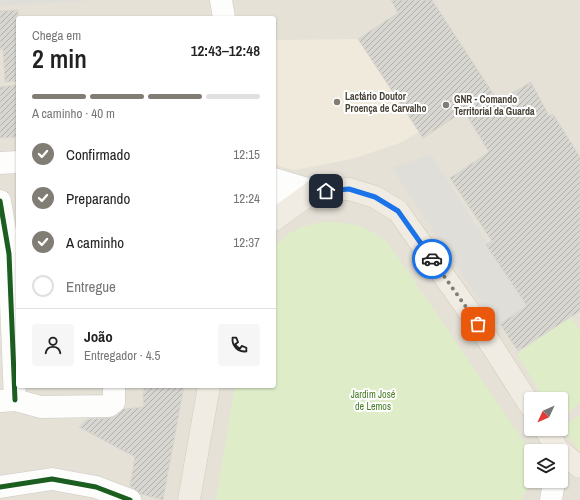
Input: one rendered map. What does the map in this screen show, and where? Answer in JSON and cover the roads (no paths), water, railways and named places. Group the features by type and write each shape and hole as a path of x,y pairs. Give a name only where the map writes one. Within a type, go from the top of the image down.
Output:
{"main road":[{"path":"276,219 314,192 349,189 375,197 398,211 478,324 524,396"},
{"path":"189,500 209,388"},
{"path":"568,458 580,468"}],"street":[{"path":"221,0 224,16"},
{"path":"0,163 16,162"},
{"path":"276,180 314,192"},
{"path":"276,200 314,192"},
{"path":"0,201 14,248 7,400 41,407 109,406 114,402 114,388"},
{"path":"0,487 52,478 96,486 130,500"},
{"path":"551,500 553,488"}],"place":[{"name":"Lactário Doutor Proença de Carvalho","path":"337,102"},
{"name":"GNR - Comando Territorial da Guarda","path":"446,105"}],"park label":[{"name":"Jardim José de Lemos","path":"373,400"}]}
